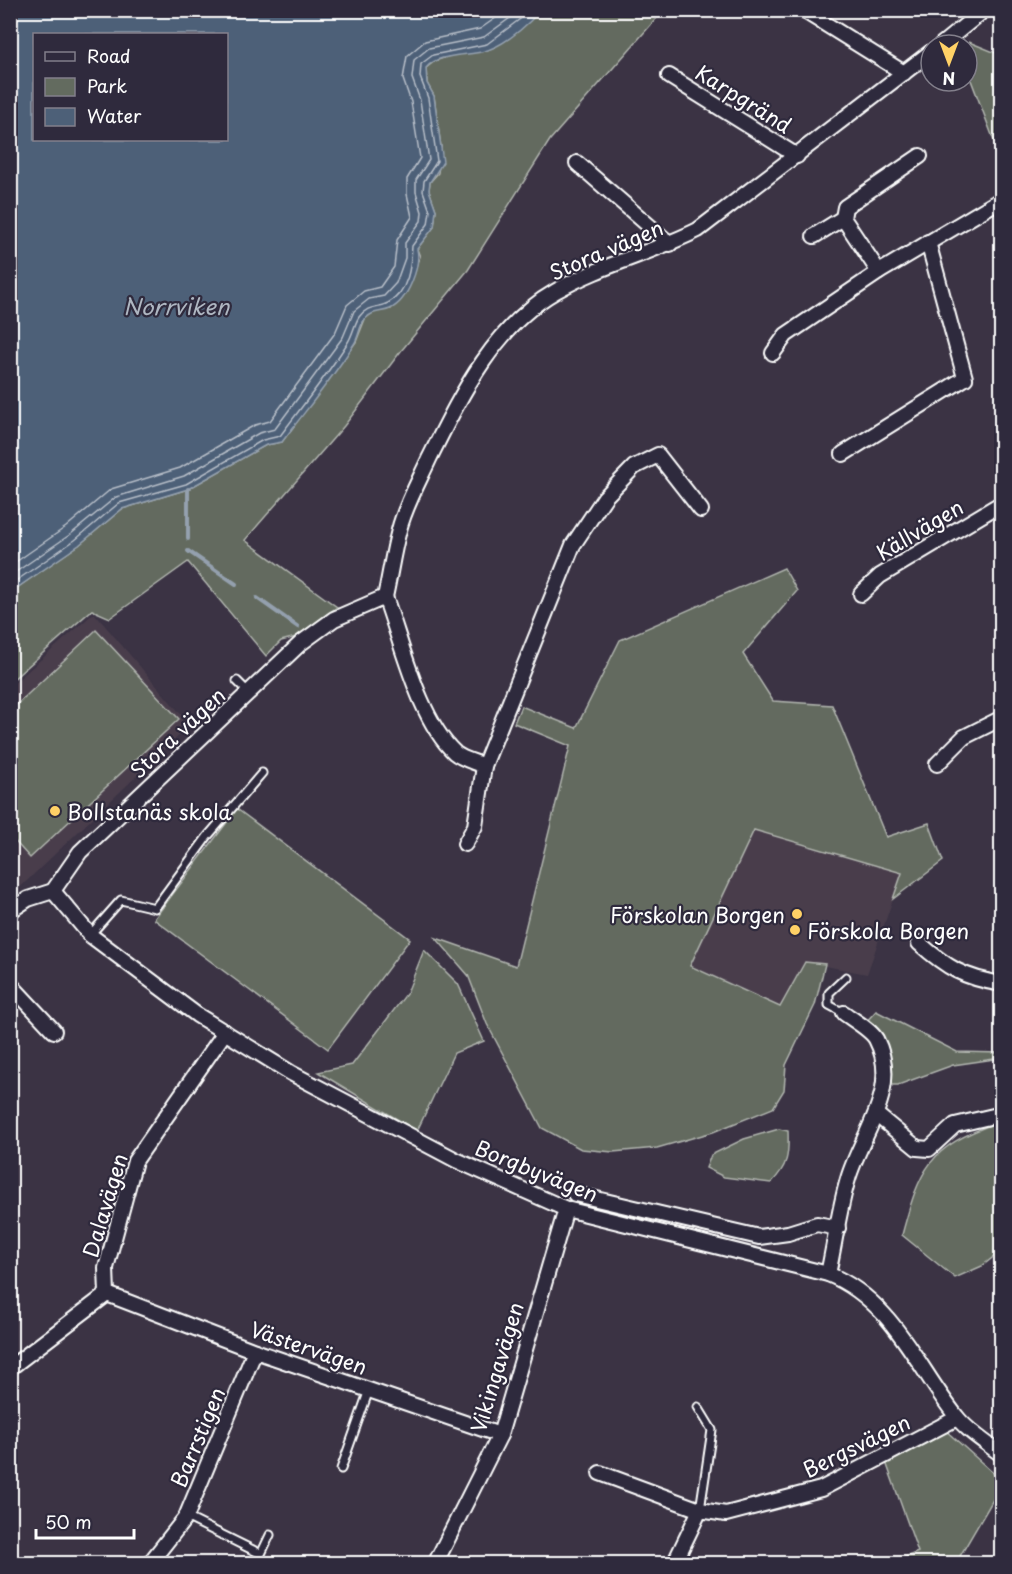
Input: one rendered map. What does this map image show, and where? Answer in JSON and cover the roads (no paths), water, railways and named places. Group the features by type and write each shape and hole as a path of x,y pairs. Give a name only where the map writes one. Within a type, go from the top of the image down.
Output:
{"street":[{"path":"803,10 904,73"},
{"path":"956,33 984,10"},
{"name":"Stora vägen","path":"53,891 80,852 301,643 334,619 385,597 399,528 453,410 486,356 513,326 553,292 584,276 670,244 698,231 919,61"},
{"name":"Karpgränd","path":"669,76 796,156"},
{"path":"879,272 843,219 845,207 920,156"},
{"path":"577,163 670,244"},
{"path":"773,353 786,335 879,272 1002,199"},
{"path":"814,236 843,219"},
{"path":"843,454 965,378 927,242"},
{"path":"465,844 476,825 484,766 573,545 605,497 633,467 658,454 701,510"},
{"name":"Källvägen","path":"861,594 880,576 1002,504"},
{"path":"385,597 426,713 437,734 457,755 484,766"},
{"path":"937,764 964,737 1002,718"},
{"path":"10,911 28,899 53,891"},
{"name":"Borgbyvägen","path":"53,891 90,935 197,1015 291,1073 474,1169 566,1209 828,1274 843,1280 869,1297 893,1323 957,1418 1002,1455"},
{"path":"919,943 945,966 974,980 1002,984"},
{"path":"10,984 54,1031"},
{"path":"828,1274 848,1178 877,1115 883,1087 880,1053 875,1038 844,1013"},
{"name":"Dalavägen","path":"106,1294 106,1268 135,1161 225,1032"},
{"path":"877,1115 917,1148 929,1149 956,1125 1002,1114"},
{"path":"575,1194 759,1237 788,1233 817,1224 838,1228"},
{"name":"Vikingavägen","path":"435,1563 500,1434 566,1209"},
{"path":"10,1368 106,1294"},
{"name":"Västervägen","path":"106,1294 255,1351 500,1434"},
{"name":"Barrstigen","path":"153,1562 186,1517 255,1351"},
{"name":"Bergsvägen","path":"600,1473 700,1510 726,1514 821,1490 957,1418"},
{"path":"674,1563 700,1510"}],"lane":[{"path":"237,681 249,693"},
{"path":"90,935 121,900 155,908 207,837 262,772"},
{"path":"844,1013 829,1005 829,993 846,976"},
{"path":"341,1469 369,1390"},
{"path":"698,1407 712,1430 700,1510"},
{"path":"186,1517 261,1554 270,1535"}],"water":[{"name":"Norrviken","path":"11,10 540,11 516,33 495,47 481,52 439,59 426,68 427,83 434,96 443,162 430,182 429,190 436,210 434,227 417,249 417,264 408,291 390,309 374,313 365,319 346,357 282,442 266,445 188,489 122,509 79,545 11,592"}],"waterway":[{"path":"188,489 188,539"},
{"path":"188,551 236,584"},
{"path":"257,598 298,627"}],"place":[{"name":"Bollstanäs skola","path":"55,811"},
{"name":"Förskolan Borgen","path":"797,914"},
{"name":"Förskola Borgen","path":"795,930"}]}
